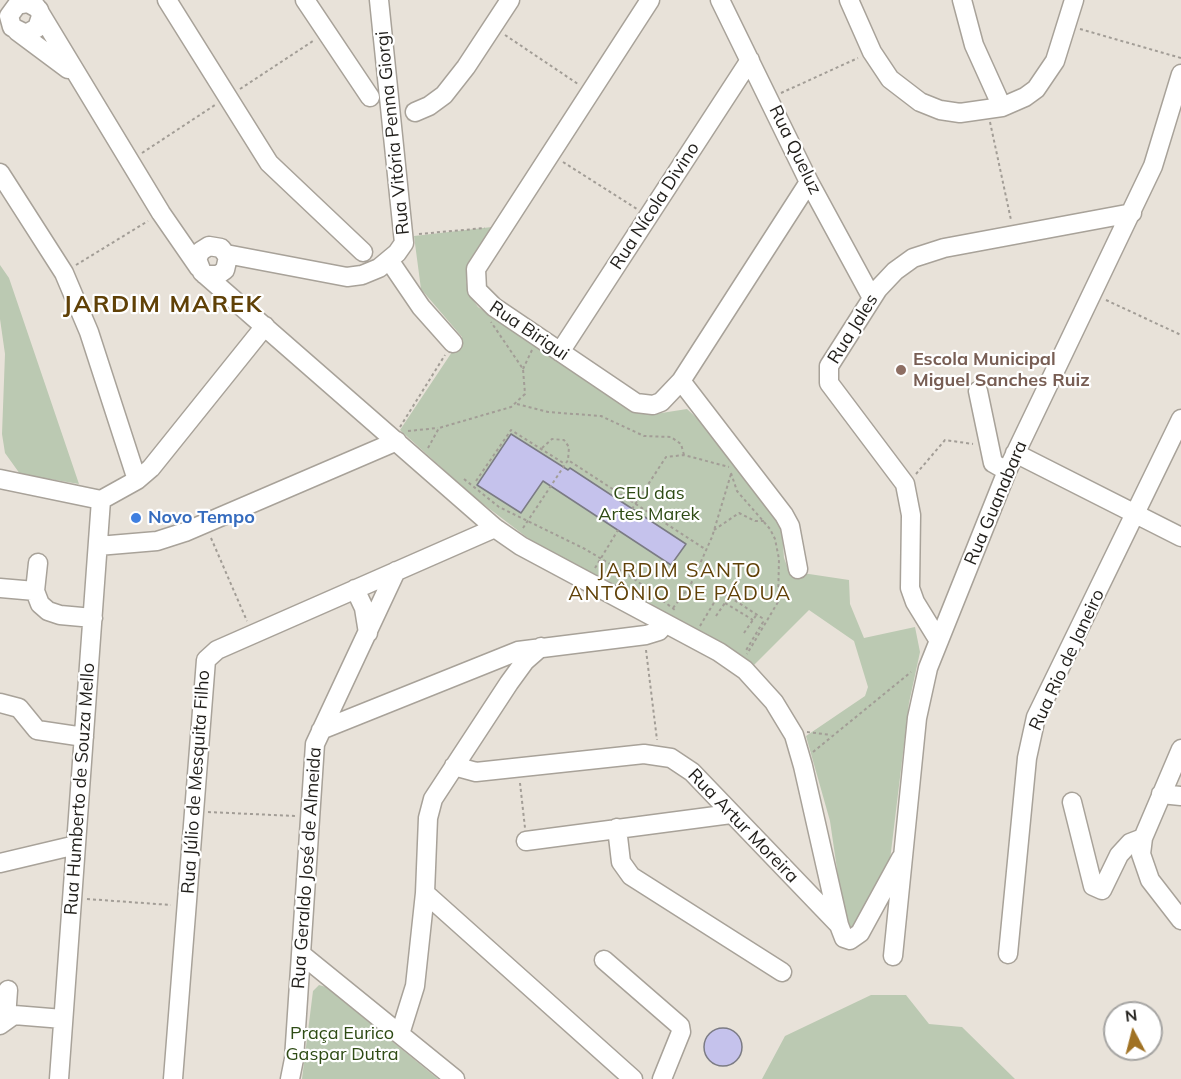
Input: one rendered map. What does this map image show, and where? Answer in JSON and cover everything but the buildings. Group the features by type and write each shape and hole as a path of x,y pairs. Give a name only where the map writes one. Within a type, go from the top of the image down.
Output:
{"street":[{"path":"167,0 226,98 269,163 363,252"},
{"path":"305,0 393,129"},
{"name":"Rua Vitória Penna Giorgi","path":"379,0 404,235 404,243 389,260"},
{"path":"415,112 429,106 444,95 510,0"},
{"name":"Rua Birigui","path":"650,0 476,269 477,290 494,308 636,402 653,405 661,402 681,381 809,182"},
{"name":"Rua Queluz","path":"720,0 770,98 809,182 872,298"},
{"path":"849,0 872,52 890,79 920,102 940,110 960,113 995,109 1025,97 1046,77 1055,61 1074,0"},
{"path":"962,0 995,109"},
{"path":"9,16 24,2 36,7 74,74 178,240 216,266 230,297 402,434 495,528 514,542 638,610 672,615 745,670 774,702 791,730 802,762 839,925"},
{"path":"9,16 26,34 35,30 40,23 36,7"},
{"path":"9,16 74,74"},
{"name":"Rua Nícola Divino","path":"560,352 750,60"},
{"name":"Rua Guanabara","path":"893,956 901,858 917,718 928,669 1015,453 1154,166 1181,74"},
{"path":"0,174 64,273 89,332 137,480"},
{"name":"Rua Jales","path":"939,641 915,602 910,588 911,515 905,484 829,383 827,376 833,358 872,298 895,271 913,258 944,248 1132,213"},
{"path":"178,240 221,248 216,266"},
{"path":"216,266 256,257 346,277 362,275 389,260 421,307 453,343"},
{"path":"0,479 101,500 137,480 164,454 265,326"},
{"path":"681,381 734,467 784,515 791,532 798,569"},
{"path":"978,391 993,463 1007,471"},
{"name":"Rua Rio de Janeiro","path":"1008,954 1027,758 1034,725 1181,418"},
{"path":"98,546 157,541 205,524 402,434"},
{"path":"1015,453 1181,537"},
{"name":"Rua Humberto de Souza Mello","path":"59,1079 101,500"},
{"name":"Rua Júlio de Mesquita Filho","path":"173,1079 206,660 217,650 252,634 495,528"},
{"path":"38,563 35,591 40,604 48,611 60,615 93,618"},
{"name":"Rua Geraldo José de Almeida","path":"290,1079 294,1059 308,817 315,744 396,571"},
{"path":"0,588 35,591"},
{"path":"355,589 366,616 368,633"},
{"path":"618,638 629,629 638,610"},
{"path":"321,730 518,651 645,636 659,631 672,615"},
{"path":"400,1034 415,986 425,893 429,810 439,787 509,683 525,661 541,647"},
{"path":"482,665 493,670 509,683"},
{"path":"337,693 354,707 368,713"},
{"path":"0,703 19,708 37,730 84,737"},
{"path":"1181,749 1143,838 1142,854 1150,880 1181,920"},
{"name":"Rua Artur Moreira","path":"454,766 476,772 658,755 685,766 839,925 844,938 850,940 857,937 901,858"},
{"path":"1161,794 1181,796"},
{"path":"1072,802 1092,886 1102,890 1119,855 1130,843 1143,838"},
{"path":"526,841 731,814"},
{"path":"617,828 621,862 631,876 782,972"},
{"path":"0,863 76,845"},
{"path":"425,893 633,1079"},
{"path":"301,954 455,1079"},
{"path":"604,960 680,1026 681,1032 662,1079"},
{"path":"3,1022 8,990"},
{"path":"3,1022 14,1015 63,1019"}],"path":[{"path":"1066,25 1181,58"},
{"path":"493,27 590,92"},
{"path":"130,160 326,33"},
{"path":"770,98 872,52"},
{"path":"995,109 1014,234"},
{"path":"550,154 649,216"},
{"path":"64,273 154,217"},
{"path":"404,235 504,226"},
{"path":"1093,294 1181,335"},
{"path":"494,308 490,319 493,329 510,347 523,369 526,389 517,404"},
{"path":"523,369 532,347 539,338"},
{"path":"402,434 453,343"},
{"path":"402,434 439,428 517,404 548,412 601,416 644,436 671,436 681,444 684,455"},
{"path":"428,448 439,428"},
{"path":"476,481 511,430 566,464"},
{"path":"514,542 568,460 570,447 564,440 552,439 541,448"},
{"path":"905,484 945,440 989,446"},
{"path":"632,508 666,457 684,455 734,467"},
{"path":"568,460 705,549"},
{"path":"734,467 737,491 764,521 775,539 780,594 775,611 745,654"},
{"path":"464,479 499,507 633,578 672,615 690,586 714,530 734,467"},
{"path":"714,530 739,513 755,521 764,521"},
{"path":"205,524 252,634"},
{"path":"593,570 618,530"},
{"path":"706,629 700,626 722,593 762,617 763,622 745,654"},
{"path":"716,616 729,597"},
{"path":"725,603 753,620"},
{"path":"744,633 757,614"},
{"path":"645,636 658,755"},
{"path":"736,648 745,654 748,661"},
{"path":"802,762 831,735 914,669 928,669"},
{"path":"791,730 831,735"},
{"path":"518,768 526,841"},
{"path":"193,811 308,817"},
{"path":"72,898 186,906"}],"green space":[{"name":"CEU das Artes Marek","path":"492,227 467,268 466,281 471,297 478,307 639,413 655,414 687,409 701,422 776,520 782,531 784,558 789,571 849,580 850,604 864,638 915,627 920,652 909,703 890,860 851,931 845,924 830,821 806,736 865,696 868,687 854,641 809,610 752,667 533,542 474,497 400,430 462,337 421,289 414,236"},
{"path":"0,265 9,278 79,484 20,474 5,453 2,434 5,354 0,319"},
{"name":"Praça Eurico Gaspar Dutra","path":"319,985 326,987 438,1079 302,1079 313,991"},
{"path":"871,995 906,995 929,1024 962,1027 1015,1079 762,1079 785,1036"}],"place":[{"name":"Escola Municipal Miguel Sanches Ruiz","path":"901,370"},
{"name":"Novo Tempo","path":"136,518"}],"district":[{"name":"JARDIM MAREK","path":"163,305"},
{"name":"JARDIM SANTO ANTÔNIO DE PÁDUA","path":"680,582"}]}
